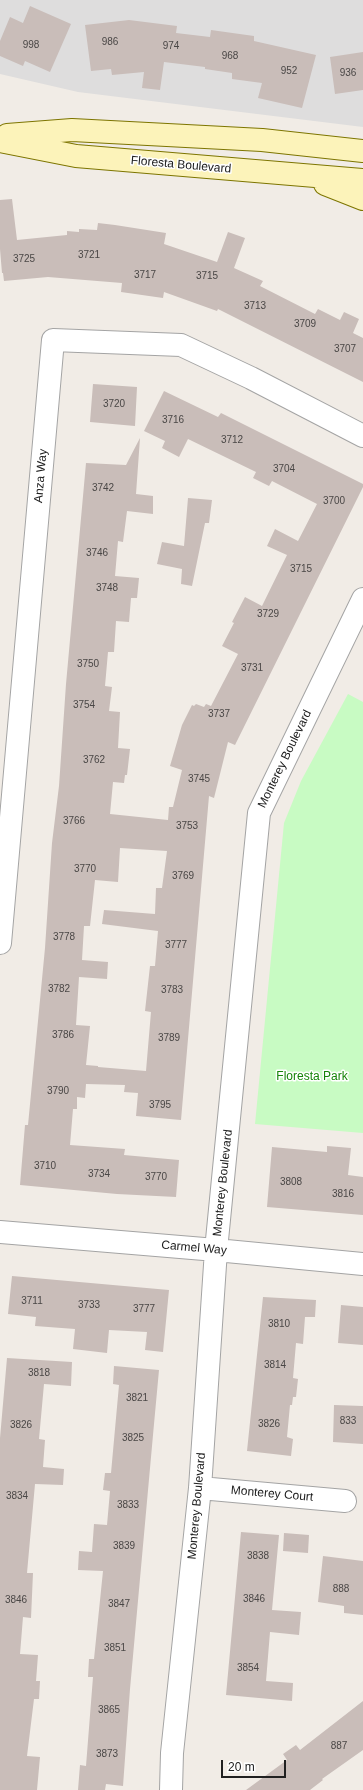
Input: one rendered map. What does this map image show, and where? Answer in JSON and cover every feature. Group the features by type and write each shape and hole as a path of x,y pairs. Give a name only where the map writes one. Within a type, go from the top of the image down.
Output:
{"street":[{"path":"0,136 72,130 262,140 363,151"},
{"name":"Floresta Boulevard","path":"0,141 76,156 363,180"},
{"path":"300,174 363,198"},
{"name":"Anza Way","path":"0,943 53,340 181,345 251,378 363,436"},
{"name":"Monterey Boulevard","path":"171,1790 172,1754 200,1488 216,1250 259,813 363,599"},
{"name":"Carmel Way","path":"0,1232 363,1264"},
{"name":"Monterey Court","path":"200,1488 345,1501"}],"shaded area":[{"path":"0,0 363,0 363,127 78,92 0,74"}],"green space":[{"name":"Floresta Park","path":"348,694 363,702 363,1133 255,1124 284,823 301,781"}],"building":[{"path":"30,6 71,24 50,72 25,61 23,66 0,56 0,41 10,17 23,23"},
{"path":"129,20 177,26 176,33 210,37 211,30 254,36 254,41 316,55 302,108 258,98 262,83 232,79 232,73 205,69 205,67 164,62 160,90 142,88 144,72 112,75 111,69 91,71 85,25"},
{"path":"363,52 363,90 335,94 330,57"},
{"path":"12,199 17,240 67,235 67,231 79,232 79,229 97,230 98,223 166,233 164,244 217,262 228,232 245,238 234,268 263,281 260,286 315,314 318,309 340,320 344,312 359,319 353,333 363,338 363,382 218,309 217,311 164,292 163,298 121,292 122,283 48,277 4,281 0,249 0,200"},
{"path":"93,384 137,387 135,426 90,422"},
{"path":"164,391 218,417 221,413 363,484 363,487 235,745 228,742 214,798 209,796 181,1120 136,1116 138,1093 124,1092 125,1085 86,1084 85,1098 77,1097 77,1109 73,1109 70,1145 125,1149 124,1155 179,1160 176,1197 117,1194 20,1185 25,1125 28,1125 45,948 52,843 59,786 66,684 86,463 126,465 140,438 136,494 153,496 153,514 127,511 123,542 118,541 115,576 139,578 137,598 131,598 129,622 116,621 114,652 108,652 105,686 112,687 109,711 120,712 118,748 130,749 127,775 125,775 124,783 113,782 110,814 168,820 169,807 173,807 182,770 170,766 182,725 192,705 194,706 196,704 204,707 206,704 211,706 238,654 222,646 234,623 232,622 245,597 262,606 287,555 267,546 275,529 298,541 317,504 272,481 269,486 253,478 256,472 188,439 179,457 162,448 165,441 144,431","holes":["120,848 167,851 162,888 156,888 155,914 104,910 102,924 158,931 155,966 150,966 145,1011 151,1012 146,1071 86,1065 90,1026 76,1025 79,977 107,979 108,962 82,960 84,926 90,926 95,880 118,882"]},
{"path":"188,498 212,500 209,523 205,523 192,586 181,584 182,569 157,564 162,542 184,546"},
{"path":"327,1146 351,1148 348,1175 363,1177 363,1215 267,1207 272,1147 327,1152"},
{"path":"12,1276 169,1290 163,1352 145,1350 147,1332 109,1330 107,1353 73,1349 75,1329 35,1326 36,1317 8,1314"},
{"path":"263,1297 316,1300 315,1317 305,1317 303,1344 296,1343 293,1378 298,1379 296,1397 293,1397 292,1405 290,1405 287,1437 293,1439 291,1456 247,1451"},
{"path":"341,1305 363,1307 363,1345 338,1343"},
{"path":"7,1358 72,1362 71,1386 44,1384 39,1439 45,1440 43,1467 64,1469 63,1485 35,1484 27,1573 33,1573 31,1618 23,1617 20,1654 38,1655 36,1681 40,1681 39,1699 34,1699 27,1756 40,1757 37,1790 0,1790 0,1438"},
{"path":"114,1366 159,1370 130,1689 123,1786 106,1784 105,1790 78,1790 80,1765 86,1766 93,1677 88,1677 89,1659 94,1659 103,1571 78,1570 79,1551 92,1552 94,1524 107,1525 110,1491 103,1490 105,1473 111,1473 119,1385 113,1384"},
{"path":"334,1405 363,1406 363,1444 333,1442"},
{"path":"241,1532 279,1535 272,1610 301,1612 299,1635 270,1632 266,1681 293,1683 292,1701 226,1695"},
{"path":"284,1533 309,1535 308,1553 283,1551"},
{"path":"323,1556 363,1561 363,1615 344,1613 344,1606 318,1602"},
{"path":"363,1701 363,1750 322,1779 323,1780 310,1790 246,1790 287,1760 283,1754 296,1745 300,1750"}]}
